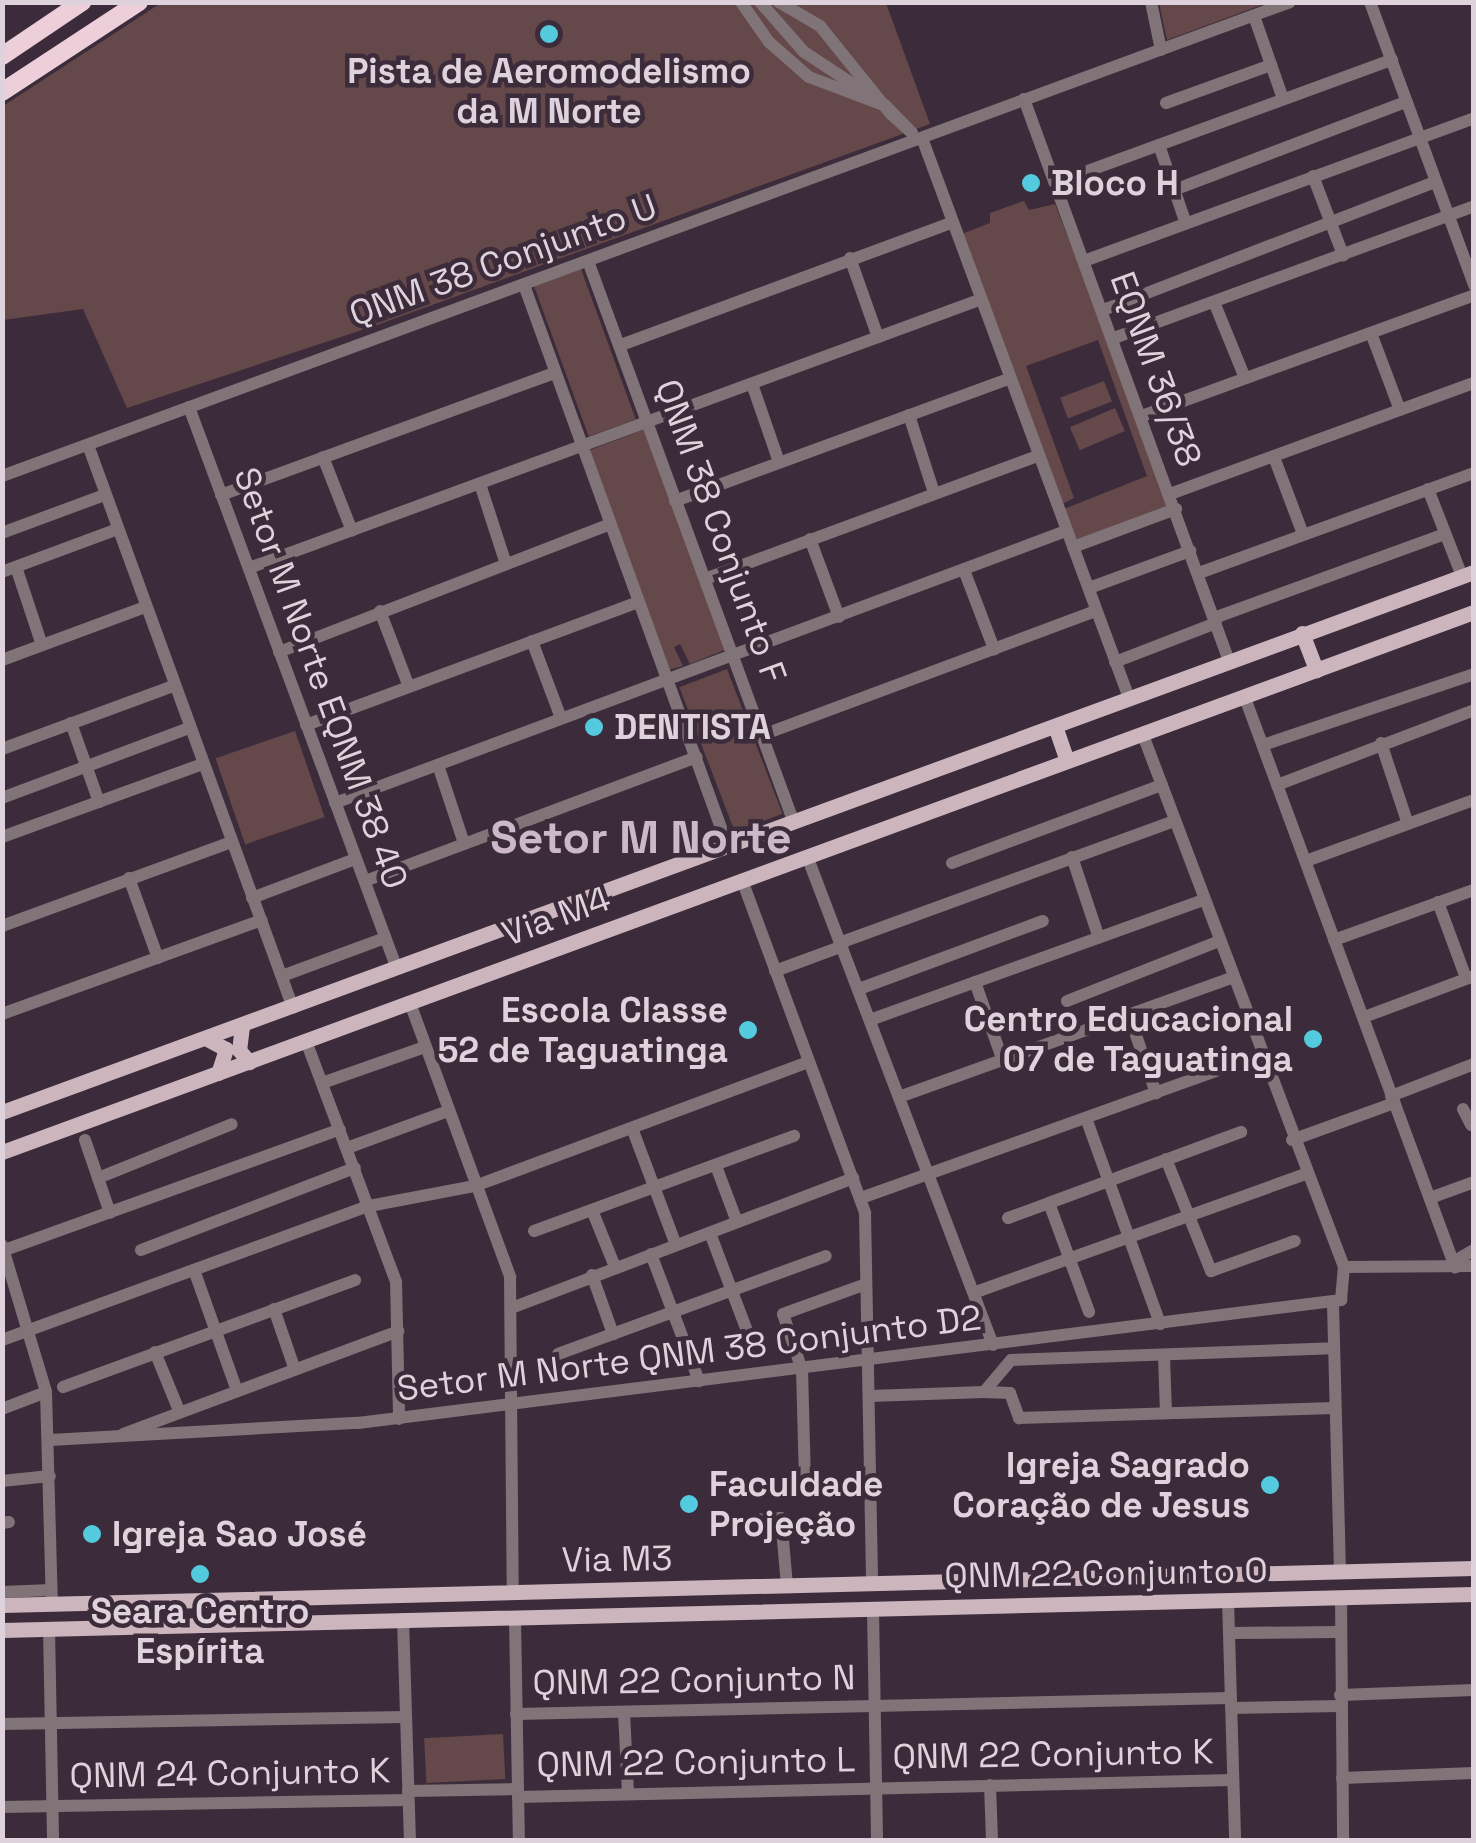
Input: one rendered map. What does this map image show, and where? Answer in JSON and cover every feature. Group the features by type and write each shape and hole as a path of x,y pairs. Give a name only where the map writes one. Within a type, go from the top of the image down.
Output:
{"highway":[{"path":"2,56 82,2"},
{"path":"2,92 139,2"}],"main road":[{"path":"2,1112 1468,574"},
{"name":"Via M4","path":"2,1152 1474,612"},
{"path":"1302,634 1316,670"},
{"path":"1055,726 1067,760"},
{"path":"595,896 583,915 599,932"},
{"path":"554,912 572,927 560,947"},
{"path":"236,1028 238,1047 249,1062"},
{"path":"207,1039 226,1049 218,1073"},
{"name":"Via M3","path":"2,1607 51,1596 154,1600 1474,1568"},
{"path":"1362,1596 1441,1587 1447,1577 1439,1569"},
{"path":"1129,1602 1120,1592 1126,1583 1198,1575"},
{"path":"896,1608 979,1599 985,1590 977,1580"},
{"path":"764,1612 756,1600 762,1593 844,1584"},
{"path":"2,1630 518,1618 613,1608 620,1599 614,1589"},
{"path":"1362,1596 1474,1594"},
{"path":"308,1622 300,1613 306,1604 387,1595"},
{"name":"QNM 22 Conjunto O","path":"518,1618 1362,1596"},
{"path":"81,1628 154,1620 162,1610 154,1600"}],"street":[{"path":"741,2 769,42 808,77 886,106"},
{"path":"762,2 804,52 886,106"},
{"path":"762,2 811,18"},
{"path":"779,2 811,18 886,106"},
{"path":"1151,2 1161,50"},
{"name":"QNM 38 Conjunto U","path":"2,476 1290,2"},
{"path":"1370,2 1474,285"},
{"path":"1254,16 1283,99"},
{"path":"1055,183 1392,60"},
{"path":"1166,104 1271,65"},
{"name":"EQNM 36/38","path":"1024,99 1229,661"},
{"path":"1174,190 1406,102"},
{"path":"1084,261 1474,118"},
{"path":"922,138 1129,698"},
{"path":"1159,145 1186,224"},
{"path":"1313,176 1343,255"},
{"path":"1103,310 1435,182"},
{"path":"1114,338 1474,206"},
{"path":"620,345 951,223"},
{"path":"850,258 878,337"},
{"name":"QNM 38 Conjunto F","path":"588,261 765,734 794,823"},
{"path":"524,285 728,846"},
{"path":"1142,416 1474,295"},
{"path":"249,568 980,300"},
{"path":"1214,302 1245,378"},
{"path":"1371,332 1400,410"},
{"path":"221,495 554,373"},
{"path":"676,501 1009,379"},
{"path":"1170,494 1474,383"},
{"path":"752,384 780,462"},
{"name":"Setor M Norte EQNM 38 40","path":"189,408 397,969"},
{"path":"909,414 934,493"},
{"path":"88,446 293,1008"},
{"path":"705,579 1038,456"},
{"path":"323,457 352,531"},
{"path":"1274,457 1303,534"},
{"path":"1199,573 1474,473"},
{"path":"480,484 506,564"},
{"path":"1428,489 1468,574"},
{"path":"2,532 104,495"},
{"path":"1073,547 1176,509"},
{"path":"279,652 610,524"},
{"path":"42,645 9,569 116,530"},
{"path":"335,803 1066,531"},
{"path":"1115,662 1215,620 1446,534"},
{"path":"810,539 838,617"},
{"path":"1089,588 1190,551"},
{"path":"964,570 994,649"},
{"path":"306,726 638,602"},
{"path":"2,660 145,607"},
{"path":"380,611 408,687"},
{"path":"765,734 1096,612"},
{"path":"532,641 561,718"},
{"path":"1262,745 1474,674"},
{"path":"2,749 173,686"},
{"path":"1245,698 1454,1264"},
{"path":"1277,784 1474,710"},
{"path":"71,723 100,802"},
{"path":"2,798 189,728"},
{"path":"1143,735 1292,1140 1344,1267 1345,1294 1332,1304 1340,1572"},
{"path":"1381,744 1408,824"},
{"path":"364,881 697,756"},
{"path":"2,837 203,764"},
{"path":"438,765 464,843"},
{"path":"952,863 1162,785"},
{"path":"1306,860 1474,800"},
{"path":"775,972 1175,820"},
{"path":"3,925 231,842"},
{"path":"807,856 976,1292 992,1346"},
{"path":"1072,858 1099,938"},
{"path":"252,898 355,859"},
{"path":"129,878 158,958"},
{"path":"742,880 862,1198 872,1584"},
{"path":"1334,940 1474,890"},
{"path":"870,1020 1203,900"},
{"path":"1364,1016 1470,977 1438,902"},
{"path":"2,1014 260,920"},
{"path":"858,989 1044,921"},
{"path":"282,976 384,938"},
{"path":"1068,1001 1218,941"},
{"path":"899,1097 1232,978"},
{"path":"975,982 1003,1061"},
{"path":"410,1003 508,1269 514,1307 513,1592"},
{"path":"1130,1016 1156,1093"},
{"path":"306,1042 396,1282 399,1418"},
{"path":"322,1083 425,1047"},
{"path":"862,1198 1260,1055"},
{"path":"2,1340 369,1206 475,1186 809,1062"},
{"path":"1292,1140 1474,1064"},
{"path":"1463,1109 1472,1128"},
{"path":"347,1148 448,1111"},
{"path":"1086,1118 1160,1324"},
{"path":"98,1178 232,1124"},
{"path":"632,1128 676,1245"},
{"path":"2,1592 51,1596 46,1392 32,1329 3,1249 340,1129"},
{"path":"1008,1218 1242,1132"},
{"path":"534,1231 794,1136"},
{"path":"85,1140 110,1212"},
{"path":"1166,1159 1215,1272 1296,1241"},
{"path":"716,1166 737,1222"},
{"path":"141,1250 355,1168"},
{"path":"976,1292 1305,1174"},
{"path":"514,1307 853,1178"},
{"path":"1430,1198 1474,1182"},
{"path":"1050,1203 1089,1312"},
{"path":"592,1210 616,1267"},
{"path":"710,1232 750,1338"},
{"path":"1454,1264 1474,1250"},
{"path":"651,1254 699,1381"},
{"path":"558,1354 826,1256"},
{"path":"1344,1267 1474,1266"},
{"path":"194,1270 236,1388"},
{"path":"592,1275 613,1334"},
{"path":"63,1387 355,1280"},
{"path":"804,1483 802,1370 783,1314 866,1284"},
{"name":"Setor M Norte QNM 38 Conjunto D2","path":"50,1440 399,1418 1332,1304"},
{"path":"274,1309 294,1367"},
{"path":"116,1437 178,1408 398,1331"},
{"path":"984,1392 1012,1360 1332,1348"},
{"path":"155,1352 178,1408"},
{"path":"1164,1356 1166,1413"},
{"path":"1012,1360 1010,1393 1019,1418 1334,1408"},
{"path":"2,1409 46,1392"},
{"path":"870,1396 1010,1393"},
{"path":"2,1481 50,1476"},
{"path":"762,1520 781,1518 787,1585"},
{"path":"1341,1598 1338,1632 1343,1840"},
{"path":"1228,1600 1235,1840"},
{"path":"873,1610 877,1840"},
{"path":"518,1618 519,1840"},
{"path":"404,1619 410,1840"},
{"path":"49,1629 54,1840"},
{"path":"1229,1633 1338,1632"},
{"name":"QNM 22 Conjunto N","path":"516,1714 874,1705 1231,1703 1474,1690"},
{"path":"624,1712 628,1794"},
{"path":"2,1724 406,1717"},
{"path":"1342,1778 1474,1774"},
{"name":"QNM 22 Conjunto K","path":"876,1788 1232,1780"},
{"path":"990,1785 992,1840"},
{"name":"QNM 22 Conjunto L","path":"408,1796 876,1788"},
{"name":"QNM 24 Conjunto K","path":"2,1807 408,1796"}],"shaded area":[{"path":"1159,2 1267,3 1167,40"},
{"path":"161,3 886,3 930,124 377,325 127,408 83,309 3,320 3,106"},
{"path":"1024,201 1029,210 1055,204 1171,505 1075,540 1064,509 1147,476 1098,340 1026,366 1074,498 1062,504 962,234 990,223 990,213"},
{"path":"581,269 636,419 589,436 534,286"},
{"path":"1104,381 1112,402 1068,418 1060,398"},
{"path":"1115,408 1125,431 1080,450 1070,427"},
{"path":"645,429 727,649 690,664 680,644 674,647 683,666 669,670 590,450"},
{"path":"727,669 783,814 735,832 679,687"},
{"path":"295,731 325,817 245,844 216,758"},
{"path":"503,1734 505,1779 426,1783 424,1738"}],"place":[{"name":"Pista de Aeromodelismo da M Norte","path":"549,34"},
{"name":"Bloco H","path":"1031,183"},
{"name":"DENTISTA","path":"594,727"},
{"name":"Escola Classe 52 de Taguatinga","path":"748,1030"},
{"name":"Centro Educacional 07 de Taguatinga","path":"1313,1039"},
{"name":"Igreja Sagrado Coração de Jesus","path":"1270,1485"},
{"name":"Faculdade Projeção","path":"689,1504"},
{"name":"Igreja Sao José","path":"92,1534"},
{"name":"Seara Centro Espírita","path":"200,1574"}],"district":[{"name":"Setor M Norte","path":"641,838"}]}
